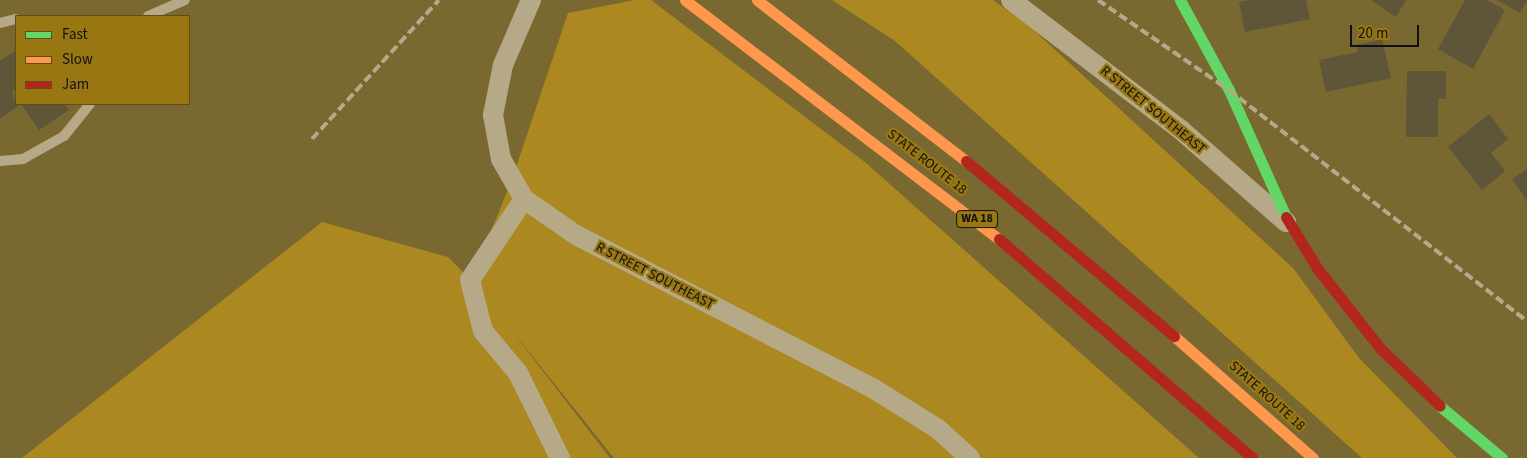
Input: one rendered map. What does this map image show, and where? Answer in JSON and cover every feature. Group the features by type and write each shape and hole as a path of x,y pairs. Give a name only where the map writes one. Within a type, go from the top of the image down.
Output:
{"main road":[{"name":"STATE ROUTE 18","path":"685,0 981,223 1253,458"},
{"name":"STATE ROUTE 18","path":"757,0 911,116 1054,231 1313,458"},
{"path":"1180,0 1229,90 1290,225 1338,298 1380,348 1419,388 1502,458"}],"street":[{"name":"R STREET SOUTHEAST","path":"531,0 503,65 494,115 501,160 524,199 576,235 871,387 938,429 970,458"},
{"name":"R STREET SOUTHEAST","path":"1011,0 1181,130 1290,225"},
{"path":"524,199 470,280 483,331 518,373 560,458"}],"lane":[{"path":"150,15 185,0"},
{"path":"0,23 15,19"},
{"path":"0,161 23,158 64,136 89,105"}],"shaded area":[{"path":"635,0 651,0 866,163 1199,458 614,458 508,326 610,458 22,458 322,222 448,257 471,280 511,182 568,13"},
{"path":"832,0 993,0 1029,26 1293,268 1359,358 1457,458 1362,458 895,41"}],"building":[{"path":"1251,0 1306,0 1310,19 1245,32 1239,2"},
{"path":"1371,0 1406,0 1396,17"},
{"path":"1465,0 1487,0 1505,10 1473,69 1438,49"},
{"path":"1497,0 1527,0 1520,13"},
{"path":"1382,39 1391,78 1326,92 1319,60 1358,52 1357,45"},
{"path":"15,51 15,90 12,91 15,105 20,105 0,119 0,61"},
{"path":"1407,71 1446,71 1446,99 1438,99 1438,137 1406,137"},
{"path":"22,105 66,105 69,110 39,130"},
{"path":"1489,114 1508,139 1491,153 1505,171 1482,190 1448,147"},
{"path":"1527,169 1527,201 1512,179"}],"railway":[{"path":"312,139 439,0"},
{"path":"1098,0 1229,90 1527,321"}],"traffic: fast":[{"path":"1180,0 1229,90 1286,217"},
{"path":"1440,406 1502,458"}],"traffic: slow":[{"path":"685,0 999,239"},
{"path":"757,0 966,161"},
{"path":"1174,336 1313,458"}],"traffic: jam":[{"path":"966,161 1174,336"},
{"path":"1286,217 1317,268 1380,348 1440,406"},
{"path":"999,239 1253,458"}]}
